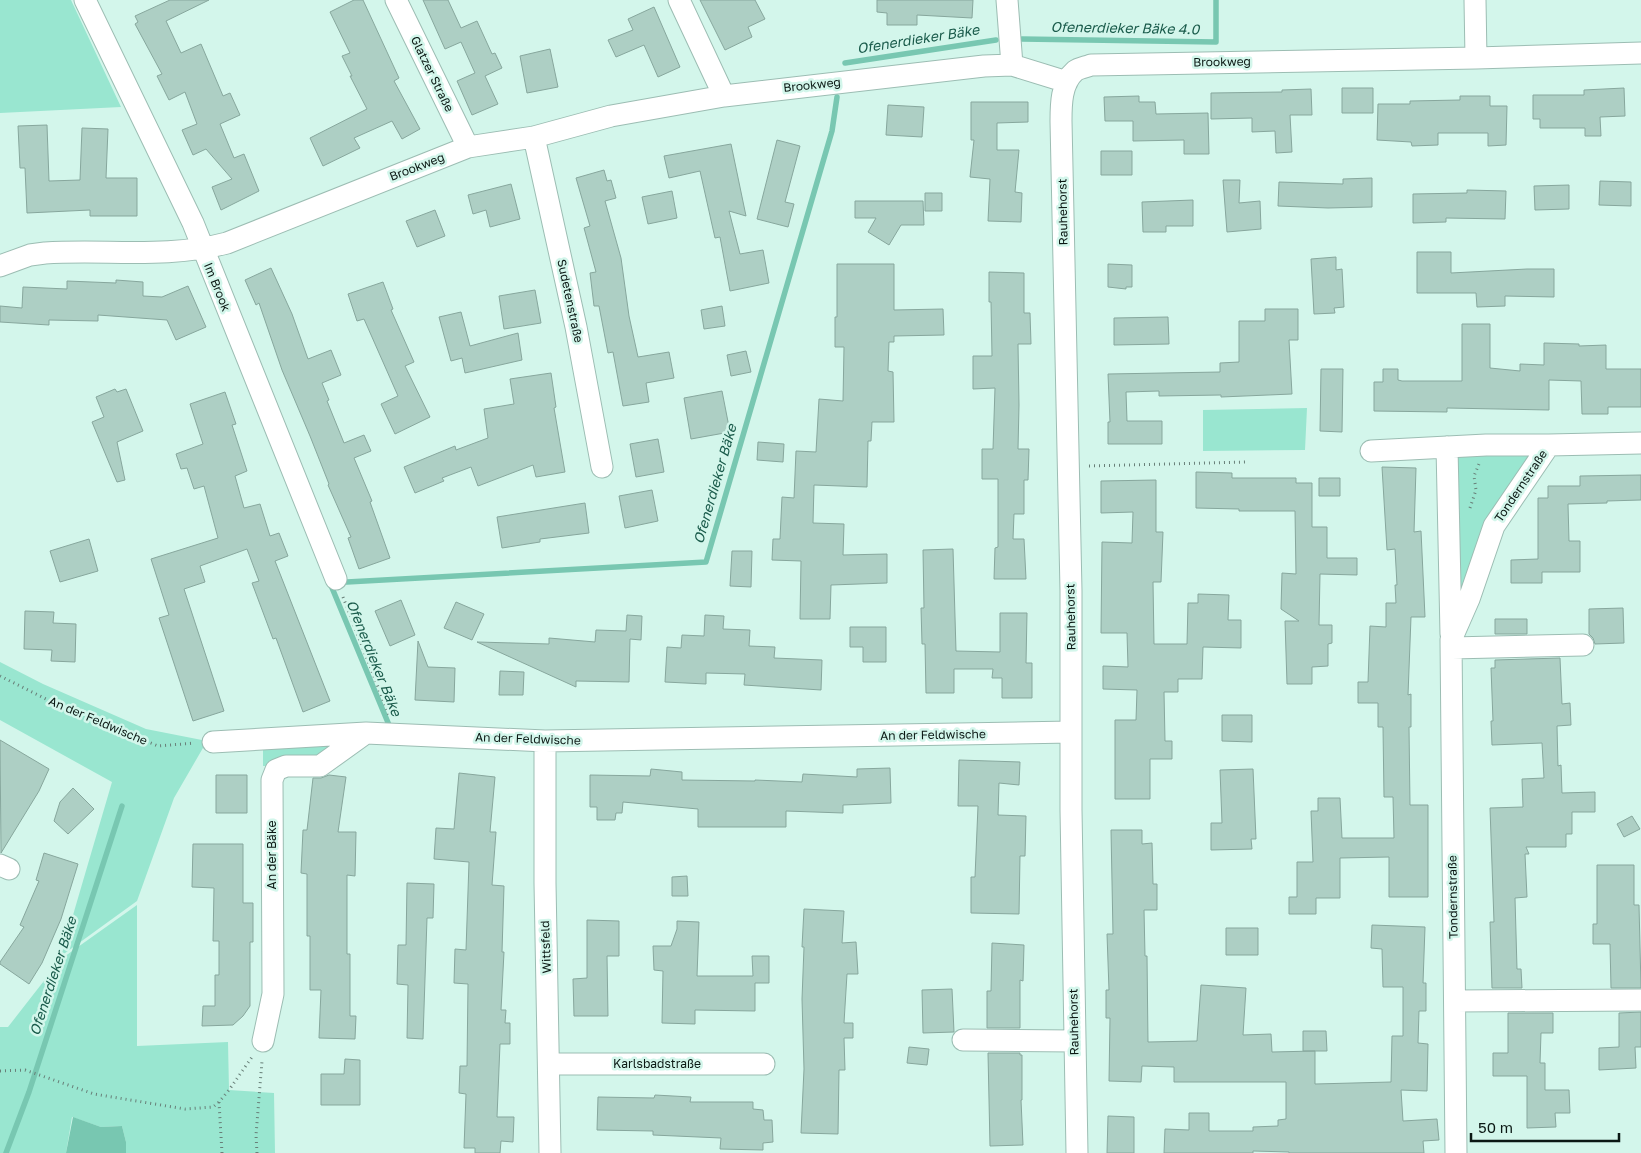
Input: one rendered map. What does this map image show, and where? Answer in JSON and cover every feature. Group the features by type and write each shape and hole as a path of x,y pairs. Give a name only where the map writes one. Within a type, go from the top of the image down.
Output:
{"street":[{"name":"Im Brook","path":"85,0 193,222 202,250 336,579"},
{"name":"Glatzer Straße","path":"396,0 468,147"},
{"path":"679,0 724,96"},
{"path":"1008,0 1012,65"},
{"path":"1475,0 1476,58"},
{"name":"Brookweg","path":"0,266 30,255 45,253 142,253 202,250 227,243 468,147 534,137 611,116 724,96 984,66 1012,65 1067,82 1076,71 1091,65 1641,53"},
{"name":"Rauhehorst","path":"1067,82 1061,98 1061,121 1072,658 1071,732 1077,1153"},
{"name":"Sudetenstraße","path":"534,137 576,327 602,466"},
{"name":"Tondernstraße","path":"1371,451 1486,445 1641,443"},
{"name":"Tondernstraße","path":"1451,644 1469,599 1494,526 1549,445"},
{"name":"Tondernstraße","path":"1448,447 1456,1153"},
{"path":"1451,644 1583,645"},
{"name":"An der Feldwische","path":"214,742 366,733 545,741 1071,732"},
{"name":"An der Bäke","path":"263,1041 273,994 272,780 276,770 286,766 320,766 366,733"},
{"name":"Wittsfeld","path":"545,741 544,883 550,1153"},
{"path":"1455,1001 1641,1000"},
{"path":"963,1040 1075,1041"},
{"name":"Karlsbadstraße","path":"549,1064 764,1064"}],"path":[{"path":"1449,532 1464,523 1476,490 1474,476 1486,445"},
{"path":"1068,466 1246,462"},
{"path":"336,579 397,734"},
{"name":"An der Feldwische","path":"0,676 52,702 158,746 214,742"},
{"path":"0,1071 25,1070 94,1094 185,1109 213,1107 229,1090 263,1041"},
{"path":"257,1153 256,1135 263,1041"},
{"path":"218,1102 222,1153"}],"shaded area":[{"path":"0,0 71,0 121,107 0,113"},
{"path":"1307,408 1305,450 1203,451 1203,410"},
{"path":"1549,445 1519,488 1451,640 1447,447"},
{"path":"0,662 43,684 146,729 207,741 174,798 137,901 61,956 112,782 0,720"},
{"path":"366,733 327,761 286,766 263,766 263,739"},
{"path":"137,905 137,1046 228,1042 229,1090 274,1093 275,1153 126,1153 126,1142 122,1126 101,1127 72,1117 66,1153 0,1153 0,1027 8,1027 61,959"},
{"path":"73,1117 101,1127 122,1126 126,1142 126,1153 66,1153"}],"building":[{"path":"170,0 209,0 166,21 181,53 201,44 223,96 230,93 240,115 220,124 234,158 244,154 259,191 221,210 212,187 232,179 206,149 193,155 182,130 197,124 185,92 169,100 157,76 162,74 135,24 138,22 135,16"},
{"path":"354,0 363,0 399,78 394,81 420,129 402,139 392,121 354,138 360,148 323,166 310,138 367,109 342,56 350,53 330,12"},
{"path":"423,0 448,0 461,28 477,21 492,54 495,53 502,68 485,76 498,104 472,115 457,81 475,73 461,42 445,49"},
{"path":"700,0 755,0 765,19 748,27 752,37 725,50"},
{"path":"877,0 973,0 972,18 917,15 917,25 887,25 887,13 877,12"},
{"path":"654,7 680,67 658,77 644,45 616,57 608,40 633,30 628,19"},
{"path":"550,49 558,87 527,93 520,56"},
{"path":"1342,88 1373,88 1373,113 1342,113"},
{"path":"1624,88 1625,116 1600,117 1601,136 1585,136 1585,128 1540,128 1540,119 1533,119 1533,95 1584,95 1584,90"},
{"path":"1311,89 1312,115 1290,115 1292,152 1276,153 1275,131 1252,132 1252,118 1211,119 1211,93 1282,92 1282,90"},
{"path":"1139,96 1139,102 1155,102 1156,114 1208,113 1209,154 1184,154 1184,140 1133,141 1133,121 1105,121 1104,97"},
{"path":"1460,96 1490,96 1490,106 1507,106 1506,145 1488,146 1488,133 1438,133 1438,145 1412,146 1411,142 1377,140 1378,104 1410,104 1410,101 1460,100"},
{"path":"971,102 1028,102 1028,122 997,123 997,150 1019,150 1015,192 1022,193 1021,222 988,221 990,179 970,177 974,140 971,140"},
{"path":"888,105 924,107 922,137 886,135"},
{"path":"47,125 49,181 80,180 82,128 108,129 106,178 137,178 137,216 90,216 90,210 27,213 25,168 20,168 18,126"},
{"path":"777,140 800,146 785,202 794,204 788,227 757,219"},
{"path":"731,144 746,216 729,211 740,254 763,250 769,283 730,291 720,237 715,238 700,171 669,178 664,156"},
{"path":"1101,151 1132,151 1132,175 1101,175"},
{"path":"604,170 607,181 611,180 616,198 605,201 621,258 629,316 638,357 669,352 674,378 646,383 649,402 623,406 613,352 608,353 599,306 594,306 590,273 596,272 584,228 590,226 576,178"},
{"path":"1372,178 1372,207 1278,206 1279,182 1343,184 1343,179"},
{"path":"1223,180 1240,180 1239,203 1260,201 1261,229 1227,232"},
{"path":"1600,181 1631,182 1631,206 1599,205"},
{"path":"511,184 520,219 490,227 486,210 473,214 468,195"},
{"path":"1569,185 1569,209 1535,210 1534,186"},
{"path":"1467,190 1506,191 1505,219 1446,218 1446,222 1413,223 1413,194 1467,193"},
{"path":"672,191 677,218 648,224 642,197"},
{"path":"925,193 942,193 942,211 925,211"},
{"path":"1193,200 1193,226 1166,226 1166,232 1143,232 1142,202"},
{"path":"855,201 923,201 924,225 901,225 889,245 868,232 876,218 855,218"},
{"path":"435,210 445,236 417,247 406,221"},
{"path":"1417,252 1451,252 1451,273 1554,269 1554,297 1505,296 1505,306 1477,307 1476,293 1417,293"},
{"path":"1336,257 1336,270 1342,269 1344,307 1334,308 1335,313 1314,314 1311,259"},
{"path":"837,264 894,264 894,310 943,309 944,335 894,336 894,342 889,342 888,371 893,372 894,422 872,422 871,441 868,441 867,487 814,485 813,523 844,524 843,555 887,554 887,583 831,585 830,619 800,619 801,561 772,560 773,539 780,539 782,497 794,498 796,451 816,452 819,399 843,401 844,347 835,347"},
{"path":"1108,264 1132,265 1132,287 1126,287 1126,289 1108,287"},
{"path":"271,268 292,314 308,359 331,350 341,375 322,383 329,400 327,401 344,443 364,435 371,451 354,458 372,501 370,502 390,558 359,569 348,538 351,537 282,370 259,303 256,305 245,280"},
{"path":"989,272 1024,273 1024,313 1030,313 1031,344 1018,344 1018,449 1029,449 1028,480 1024,480 1024,514 1014,514 1013,539 1024,539 1026,579 994,579 995,548 998,547 998,479 982,479 982,449 993,449 995,388 973,389 973,356 992,356"},
{"path":"116,280 143,282 143,296 162,297 188,286 206,327 176,340 167,320 98,315 98,321 49,320 49,325 0,322 0,306 22,308 23,287 67,289 67,281 116,283"},
{"path":"383,282 393,309 391,310 414,362 405,366 430,417 395,434 381,404 398,396 364,319 357,321 348,294"},
{"path":"535,290 541,323 504,329 499,296"},
{"path":"722,306 725,326 704,329 701,310"},
{"path":"1265,309 1298,309 1298,340 1289,340 1292,394 1221,397 1221,395 1159,396 1159,391 1126,392 1127,421 1162,421 1162,444 1108,444 1108,422 1110,422 1108,374 1220,372 1220,363 1239,362 1239,321 1265,321"},
{"path":"461,312 470,346 518,333 522,360 465,373 462,358 451,361 439,317"},
{"path":"1168,317 1169,344 1114,345 1114,318"},
{"path":"1462,324 1490,324 1490,368 1520,371 1520,364 1544,365 1544,343 1579,344 1579,346 1606,345 1606,369 1641,369 1641,407 1608,407 1608,414 1582,414 1581,381 1549,380 1549,410 1447,408 1447,412 1374,411 1374,382 1383,382 1383,369 1398,369 1398,380 1402,381 1462,381"},
{"path":"746,351 751,372 731,376 727,355"},
{"path":"1321,369 1343,369 1342,432 1320,431"},
{"path":"551,373 556,407 554,408 565,472 536,477 533,465 478,486 471,467 442,478 444,481 415,493 404,467 455,446 456,450 488,438 484,409 514,404 510,379"},
{"path":"115,389 117,392 126,389 143,431 117,442 125,480 117,482 92,422 104,417 96,397"},
{"path":"722,391 730,432 691,439 684,398"},
{"path":"225,392 236,424 232,425 247,471 235,476 244,508 260,504 270,536 279,533 288,556 275,561 330,701 303,712 276,638 273,639 252,583 259,581 247,549 200,566 205,582 184,589 224,711 193,721 159,618 169,615 151,559 218,538 204,486 194,489 187,468 181,469 176,454 203,444 190,404"},
{"path":"658,439 664,472 636,477 630,444"},
{"path":"758,442 784,444 783,462 757,460"},
{"path":"1382,467 1416,468 1414,532 1421,531 1425,617 1411,617 1408,695 1411,694 1411,727 1409,727 1410,805 1428,805 1428,897 1389,897 1389,857 1340,858 1340,898 1316,898 1316,914 1289,914 1289,897 1297,897 1297,862 1313,862 1311,811 1318,811 1318,798 1340,798 1342,838 1394,838 1393,797 1384,797 1383,727 1378,727 1378,703 1358,703 1358,682 1368,682 1370,626 1386,627 1386,603 1396,603 1395,549 1387,550"},
{"path":"1196,472 1232,473 1232,478 1296,478 1296,483 1312,483 1312,527 1327,527 1327,558 1357,558 1357,575 1320,574 1319,625 1332,625 1332,643 1328,644 1328,666 1312,667 1312,684 1287,684 1285,621 1299,621 1281,609 1282,573 1296,574 1295,511 1239,511 1239,509 1196,508"},
{"path":"1641,475 1641,500 1568,504 1569,541 1580,541 1580,572 1542,572 1542,583 1511,583 1511,560 1538,559 1538,498 1548,498 1548,486 1580,486 1580,476"},
{"path":"1319,478 1340,478 1340,496 1319,496"},
{"path":"1156,480 1156,532 1163,532 1161,582 1153,582 1154,644 1187,644 1188,603 1198,603 1198,594 1229,595 1228,620 1241,620 1241,648 1203,647 1202,679 1178,679 1178,692 1164,692 1165,741 1172,741 1172,759 1150,759 1150,799 1115,799 1115,720 1136,720 1137,690 1103,689 1103,666 1128,667 1127,633 1101,633 1102,542 1132,543 1133,512 1101,513 1101,481"},
{"path":"652,490 658,521 625,528 619,496"},
{"path":"585,503 589,533 540,539 540,542 502,548 497,517"},
{"path":"89,539 98,571 60,582 50,551"},
{"path":"953,549 956,651 1000,652 1000,613 1027,613 1026,663 1032,663 1032,698 1002,698 1002,678 992,678 993,669 954,669 954,693 926,693 925,644 922,644 921,608 924,608 923,550"},
{"path":"732,551 752,551 751,587 730,586"},
{"path":"401,600 415,635 390,646 375,611"},
{"path":"456,602 484,614 472,640 444,628"},
{"path":"1623,608 1624,643 1595,644 1589,634 1589,609"},
{"path":"25,611 54,612 53,623 76,624 75,662 51,661 52,650 24,649"},
{"path":"627,615 642,616 641,640 630,639 629,682 576,681 576,687 477,642 549,644 549,638 595,642 596,630 626,631"},
{"path":"705,615 724,616 723,629 750,630 749,646 775,647 774,658 822,660 821,690 744,685 745,674 706,673 706,684 665,682 667,647 681,648 682,635 704,636"},
{"path":"1495,619 1527,619 1527,634 1495,634"},
{"path":"850,627 886,627 886,662 863,662 863,647 850,647"},
{"path":"418,641 428,667 455,668 454,702 415,700"},
{"path":"1560,658 1562,704 1570,703 1571,725 1557,726 1558,766 1561,765 1562,793 1595,792 1595,812 1572,812 1572,834 1566,834 1566,847 1526,847 1529,854 1525,854 1527,897 1515,898 1517,969 1521,969 1522,988 1492,988 1490,922 1494,922 1490,808 1523,807 1522,779 1544,778 1542,743 1492,745 1491,668 1495,668 1495,660"},
{"path":"500,671 524,672 523,695 499,695"},
{"path":"1222,715 1252,715 1252,742 1222,741"},
{"path":"0,740 49,769 39,791 1,853"},
{"path":"959,760 1020,762 1019,785 999,783 998,815 1026,816 1025,856 1020,856 1019,914 971,913 971,877 975,877 978,806 958,806"},
{"path":"890,768 891,803 843,805 843,813 786,811 786,827 698,827 698,809 623,802 622,813 616,813 615,820 597,820 597,807 590,807 590,775 650,776 651,769 682,772 682,780 802,782 803,774 857,777 857,769"},
{"path":"1253,769 1256,839 1251,839 1252,849 1211,850 1211,823 1222,823 1220,770"},
{"path":"459,773 495,777 490,832 496,832 492,885 504,886 502,952 504,952 501,1010 506,1010 505,1023 510,1023 510,1044 500,1044 497,1117 514,1117 513,1142 501,1141 500,1153 475,1153 475,1148 464,1148 466,1094 459,1093 460,1066 467,1066 468,984 454,983 455,949 466,950 469,862 434,859 436,828 454,829"},
{"path":"216,775 247,775 247,813 216,813"},
{"path":"329,775 346,777 338,832 356,832 355,876 347,875 347,954 350,954 350,1016 356,1016 355,1039 319,1038 321,990 310,990 310,936 307,936 307,874 301,873 303,830 307,830 313,778"},
{"path":"73,788 94,809 68,834 54,821 60,802"},
{"path":"1632,816 1640,829 1624,837 1617,824"},
{"path":"1111,830 1142,830 1142,844 1152,843 1153,884 1157,884 1157,910 1144,910 1145,956 1147,956 1148,1042 1197,1041 1201,985 1246,988 1243,1035 1271,1034 1272,1052 1315,1051 1315,1084 1391,1082 1392,1036 1403,1036 1403,987 1383,987 1382,949 1371,948 1372,925 1425,927 1423,983 1426,983 1426,1011 1419,1011 1418,1043 1428,1044 1427,1091 1401,1090 1403,1121 1437,1119 1439,1140 1423,1141 1424,1153 1289,1153 1253,1151 1253,1153 1164,1153 1165,1129 1189,1130 1189,1113 1209,1113 1209,1131 1253,1131 1253,1127 1278,1126 1278,1120 1286,1119 1286,1082 1174,1082 1174,1067 1142,1066 1141,1082 1109,1081 1110,1018 1106,1018 1106,990 1109,990 1107,934 1113,934"},
{"path":"193,844 243,844 243,903 253,903 253,942 250,942 250,1006 233,1025 202,1026 203,1006 215,1006 215,975 219,975 219,941 213,941 214,888 192,887"},
{"path":"44,853 78,864 61,919 42,963 29,984 0,964 0,962 24,927 20,925 39,881 36,880"},
{"path":"1597,865 1634,865 1634,905 1639,905 1641,988 1611,988 1610,944 1593,944 1593,924 1597,924"},
{"path":"687,876 688,896 672,896 672,877"},
{"path":"407,883 434,884 433,918 427,918 423,1039 407,1038 408,985 397,984 398,945 406,945"},
{"path":"804,909 844,911 842,943 856,942 858,974 847,974 844,1023 853,1023 853,1038 844,1038 845,1070 839,1070 838,1134 801,1133 804,1069 802,999 804,947 802,947"},
{"path":"587,920 619,921 619,956 607,956 608,1016 574,1016 573,979 587,978"},
{"path":"677,921 699,922 697,976 753,976 752,956 769,956 769,983 755,983 755,1011 695,1010 695,1024 662,1023 663,971 654,970 653,946 671,946 677,929"},
{"path":"1226,928 1258,928 1258,955 1226,955"},
{"path":"992,943 1024,945 1023,981 1020,980 1020,1028 987,1028 987,991 991,991"},
{"path":"952,989 954,1032 923,1033 922,990"},
{"path":"1641,1012 1641,1047 1635,1047 1636,1068 1599,1070 1599,1048 1619,1047 1619,1013"},
{"path":"1508,1013 1553,1013 1553,1033 1541,1033 1540,1063 1545,1063 1545,1090 1569,1090 1570,1113 1555,1113 1556,1127 1527,1128 1527,1076 1493,1076 1493,1053 1508,1053"},
{"path":"1303,1031 1326,1031 1327,1051 1303,1051"},
{"path":"909,1047 929,1049 927,1065 907,1063"},
{"path":"988,1053 1020,1053 1022,1055 1023,1145 990,1146"},
{"path":"345,1059 360,1060 360,1105 321,1105 321,1074 344,1074"},
{"path":"655,1095 691,1097 690,1102 753,1102 753,1109 763,1110 764,1120 772,1120 773,1142 763,1143 763,1150 720,1149 721,1138 653,1135 653,1131 597,1130 598,1097 654,1098"},
{"path":"1108,1116 1134,1117 1134,1153 1107,1153"}],"waterway":[{"name":"Ofenerdieker Bäke 4.0","path":"1022,39 1216,42 1216,0"},
{"name":"Ofenerdieker Bäke","path":"845,63 996,40"},
{"name":"Ofenerdieker Bäke","path":"347,582 706,562 832,131 837,97"},
{"name":"Ofenerdieker Bäke","path":"330,583 389,725 385,726"},
{"name":"Ofenerdieker Bäke","path":"6,1153 29,1092 122,806"}]}
